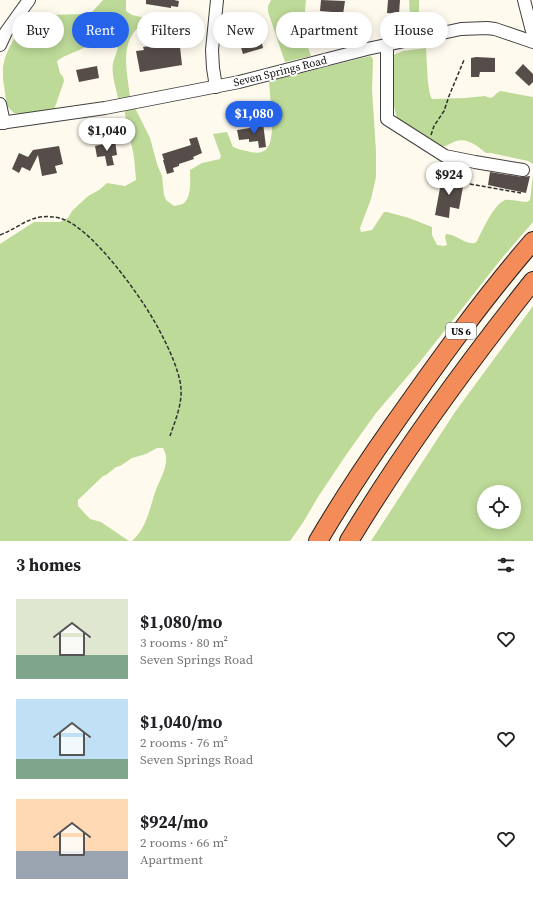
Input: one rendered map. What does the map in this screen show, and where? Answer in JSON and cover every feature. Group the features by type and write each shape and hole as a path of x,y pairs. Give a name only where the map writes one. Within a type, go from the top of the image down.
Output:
{"highway":[{"name":"US 6","path":"318,541 375,452 425,380 484,301 533,241"},
{"name":"US 6","path":"349,541 407,450 479,350 533,281"},
{"path":"356,541 378,508 407,450"},
{"path":"310,541 342,502"}],"street":[{"path":"0,44 6,32 29,0"},
{"path":"216,87 212,50 217,0"},
{"path":"524,0 533,35"},
{"name":"Seven Springs Road","path":"448,33 482,28 500,30 533,42"},
{"name":"Seven Springs Road","path":"2,123 105,108 216,87 380,47"},
{"path":"387,48 387,119 442,154 523,170"},
{"path":"0,104 2,123"}],"path":[{"path":"429,146 433,128 443,114 464,60"},
{"path":"464,183 521,193"},
{"path":"0,235 29,219 39,217 60,218 70,222 102,250 138,295 153,319 165,341 177,373 181,389 178,414 170,436"}],"green space":[{"path":"103,0 126,0 126,11 128,12 92,12"},
{"path":"271,0 306,0 305,12 276,12 276,36 268,12 268,6"},
{"path":"409,0 419,0 419,12 410,12"},
{"path":"129,13 137,16 137,29 129,41"},
{"path":"72,14 72,48 84,48 57,61 64,81 54,110 20,114 14,113 7,106 3,79 3,67 9,48 12,43 12,48 64,48 64,15"},
{"path":"118,48 127,48 126,61 130,97 118,98 113,76 113,63"},
{"path":"280,48 308,48 311,56 285,62"},
{"path":"426,48 428,83 432,99 485,96 490,98 500,91 533,97 533,164 528,161 486,153 472,143 460,140 441,147 399,120 394,108 392,69 393,55 403,51"},
{"path":"370,56 373,60 372,90 376,177 371,199 360,228 361,232 372,230 384,212 387,212 409,218 432,227 432,235 437,245 447,245 445,237 446,234 450,234 467,242 475,243 492,212 501,203 505,200 527,202 530,200 533,175 533,222 502,258 419,363 376,413 346,455 290,541 132,541 145,523 157,487 165,469 165,452 163,448 157,448 146,454 132,458 116,467 103,476 78,500 78,506 90,519 101,522 129,541 0,541 0,244 34,222 60,222 68,218 72,211 88,196 99,190 107,183 125,186 136,180 134,157 124,109 135,108 150,138 162,176 164,195 166,200 174,206 183,204 188,197 190,188 190,170 202,163 220,159 221,156 213,134 227,132 233,147 240,149 260,152 267,148 271,140 272,128 269,81"},
{"path":"533,306 533,541 371,541 455,412"}],"building":[{"path":"146,0 179,1 178,7 171,6 171,8 146,4"},
{"path":"321,0 345,1 343,12 320,11"},
{"path":"388,0 400,0 399,12 387,12"},
{"path":"143,48 180,48 182,65 140,72 136,51 144,50"},
{"path":"241,48 263,48 243,54"},
{"path":"471,58 495,58 495,72 480,72 479,77 471,77"},
{"path":"523,64 533,74 533,82 529,86 515,73"},
{"path":"97,66 99,78 79,82 76,70"},
{"path":"263,123 266,147 259,148 258,141 249,142 249,139 239,140 237,130 256,127 255,124"},
{"path":"197,137 202,153 193,157 194,159 179,164 179,166 173,168 174,172 167,174 162,154 191,145 189,139"},
{"path":"115,140 117,155 112,156 114,165 107,166 105,156 97,157 95,146 104,144 104,142"},
{"path":"59,146 63,164 55,166 57,173 42,176 38,155 30,171 22,167 19,173 12,169 19,153 28,157 33,150"},
{"path":"490,172 522,177 530,176 526,193 488,185"},
{"path":"442,177 464,181 459,209 450,207 449,218 435,215"}]}
